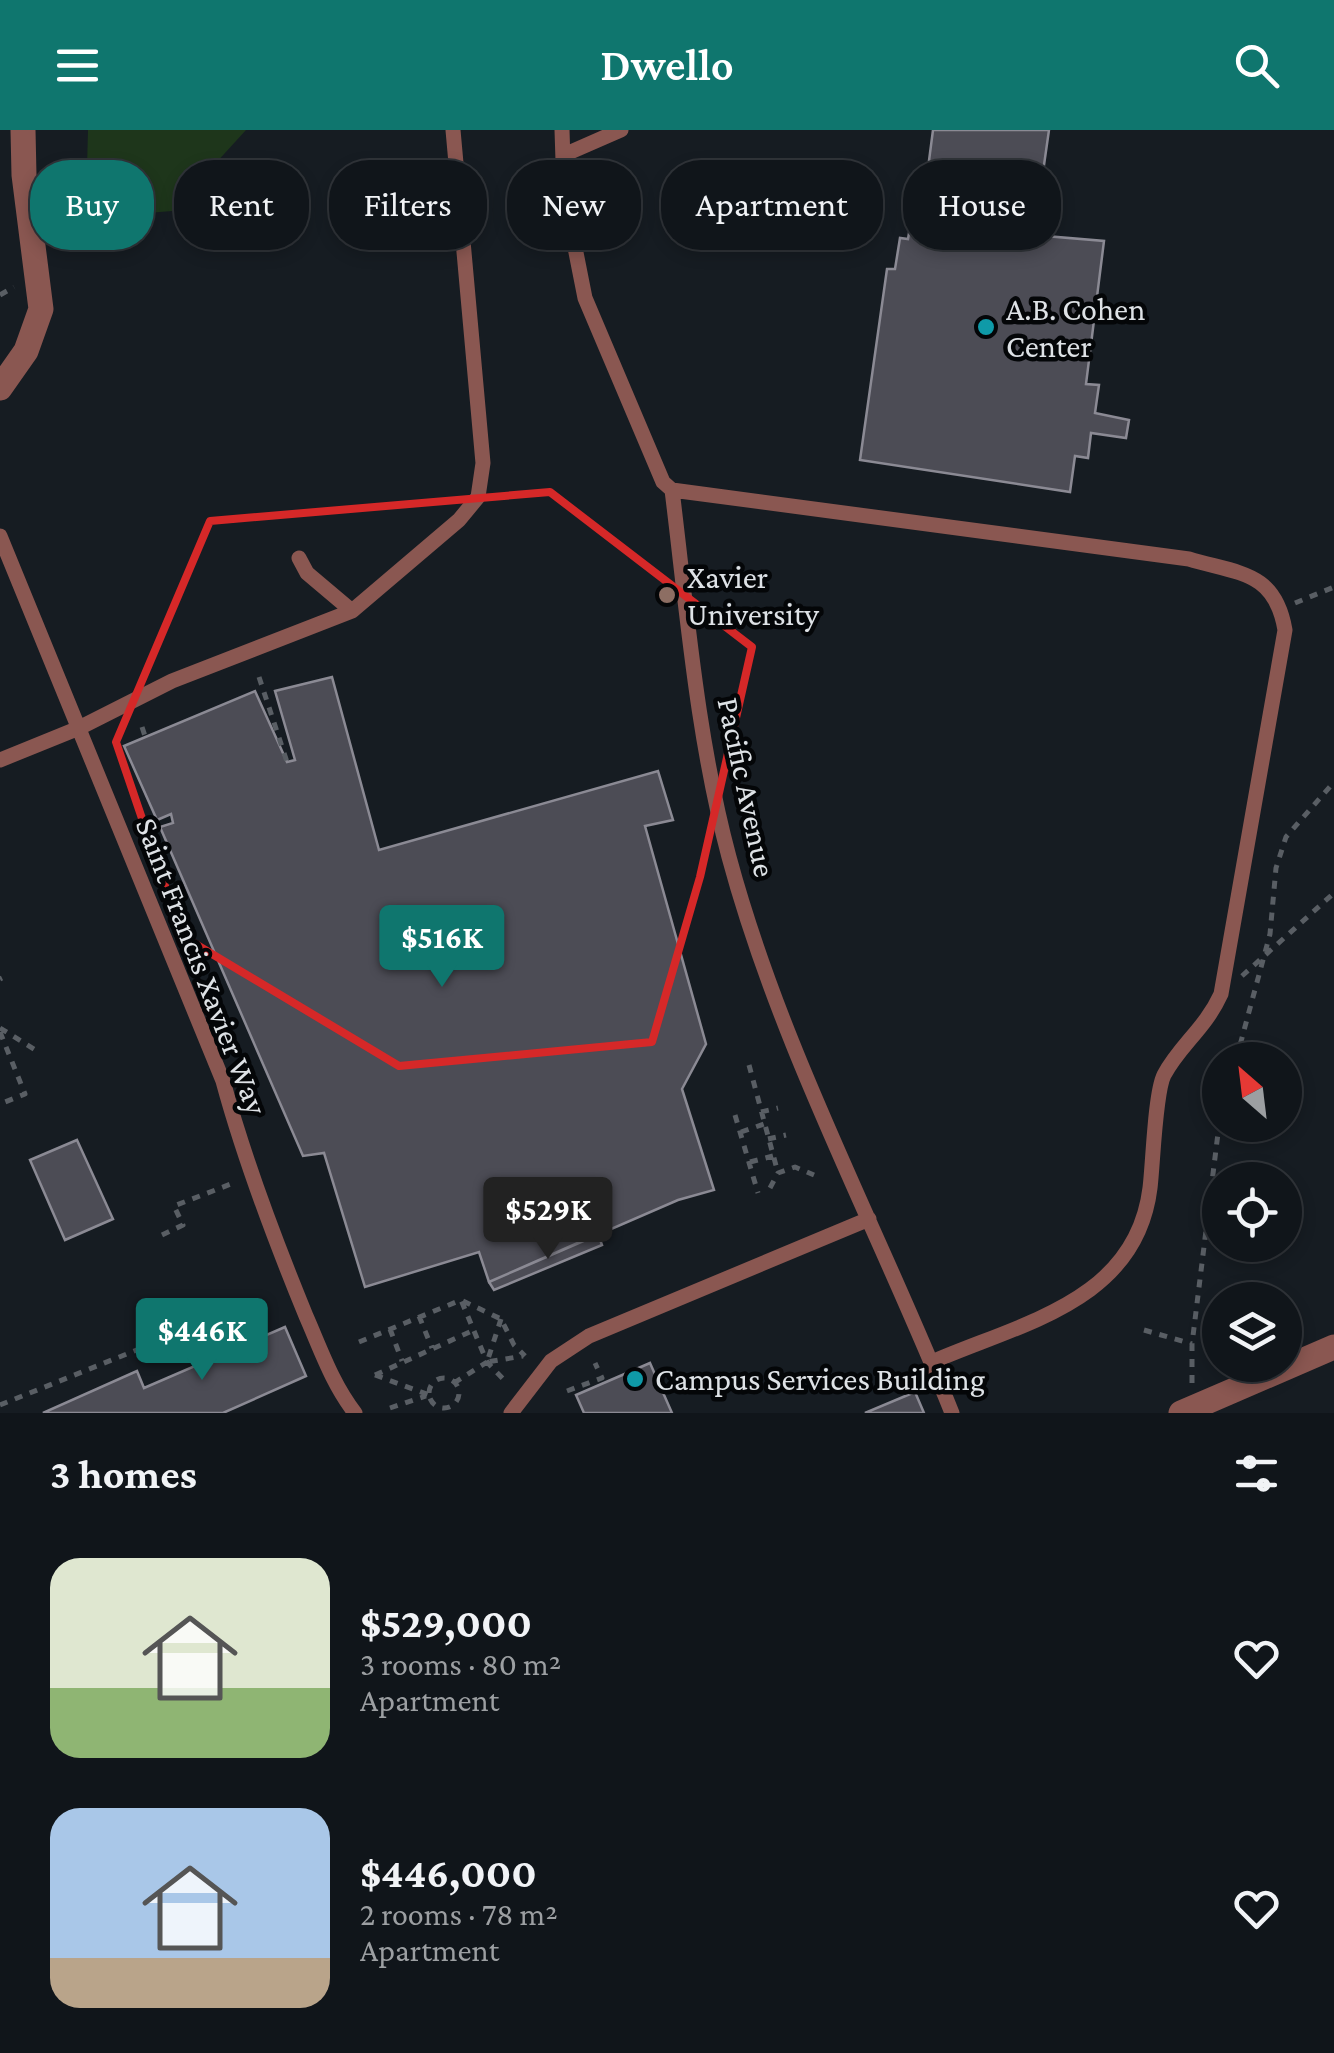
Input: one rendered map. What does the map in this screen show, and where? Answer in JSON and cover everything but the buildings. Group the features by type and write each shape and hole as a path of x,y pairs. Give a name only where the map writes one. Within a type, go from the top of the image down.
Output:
{"street":[{"path":"0,388 26,352 41,308 24,175 23,130"},
{"path":"1186,1410 1334,1347"}],"lane":[{"path":"0,760 79,728 172,680 352,611 459,520 478,496 483,463 452,130"},
{"name":"Pacific Avenue","path":"562,130 566,154 564,192 585,298 663,482 672,490 695,670 728,855 777,1007 952,1413"},
{"path":"566,154 621,130"},
{"path":"672,490 1189,559 1249,574 1272,590 1281,609 1285,630 1220,994 1208,1023 1163,1076 1150,1194 1140,1237 1116,1271 1076,1300 932,1362"},
{"name":"Saint Francis Xavier Way","path":"0,536 223,1081 248,1170 286,1272 336,1388 355,1413"},
{"path":"300,558 306,573 352,611"},
{"path":"512,1413 551,1361 589,1336 869,1218"}],"path":[{"path":"1281,609 1334,587"},
{"path":"259,677 286,762"},
{"path":"142,727 145,736"},
{"path":"1241,1042 1262,960 1276,868 1286,837 1334,782"},
{"path":"1220,994 1334,893"},
{"path":"0,1030 37,1051"},
{"path":"0,1030 25,1094 0,1104"},
{"path":"749,1065 778,1173"},
{"path":"761,1112 778,1108"},
{"path":"736,1115 758,1193"},
{"path":"740,1132 764,1124"},
{"path":"768,1139 786,1135"},
{"path":"1186,1410 1217,1142"},
{"path":"750,1162 773,1156"},
{"path":"770,1188 778,1173 795,1166 814,1175"},
{"path":"162,1235 183,1224 174,1206 236,1182"},
{"path":"461,1300 486,1362 505,1381"},
{"path":"359,1342 461,1300 500,1319 514,1345 526,1356 486,1362 454,1383"},
{"path":"419,1316 432,1348"},
{"path":"486,1362 500,1319"},
{"path":"390,1329 402,1361"},
{"path":"454,1383 457,1402 450,1410 440,1408 429,1395 375,1375 474,1330"},
{"path":"1144,1330 1192,1344"},
{"path":"0,1405 154,1342"},
{"path":"566,1391 602,1378 595,1363"},
{"path":"390,1408 429,1395 436,1380 445,1378 454,1383"}],"highlighted area":[{"path":"550,492 752,647 700,877 652,1042 399,1066 182,936 116,742 210,521"}],"green space":[{"path":"88,130 246,130 219,160 174,160 172,211 154,212 154,160 87,160"}],"place":[{"name":"A.B. Cohen Center","path":"986,327"},
{"name":"Xavier University","path":"667,595"},
{"name":"Campus Services Building","path":"635,1379"}]}
